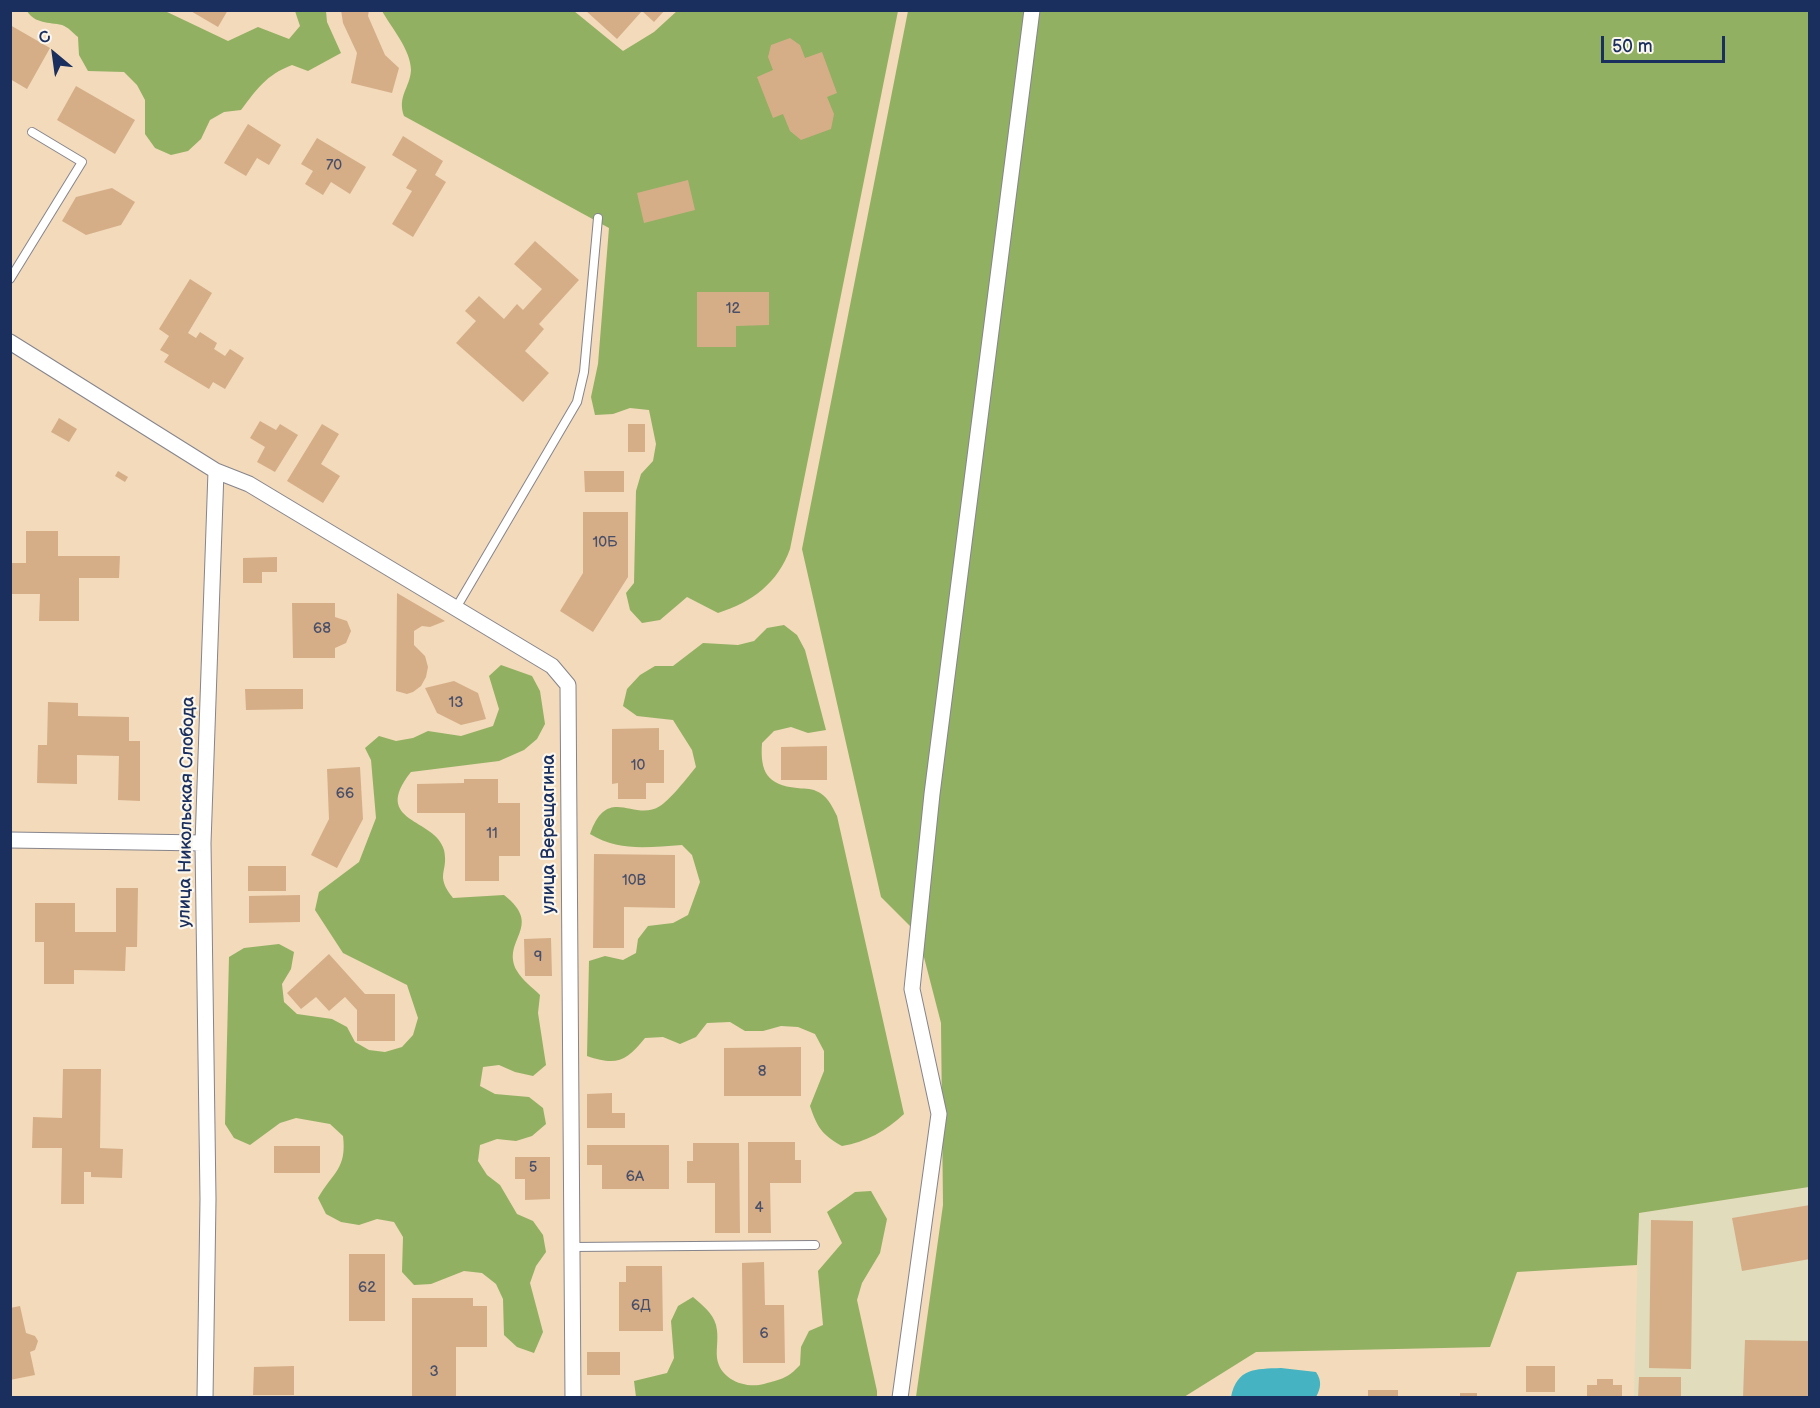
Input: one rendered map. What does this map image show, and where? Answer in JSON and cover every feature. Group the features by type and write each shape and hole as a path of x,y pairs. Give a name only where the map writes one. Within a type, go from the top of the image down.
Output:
{"street":[{"path":"900,1398 939,1114 912,989 932,794 1032,10"},
{"path":"10,342 216,471"},
{"name":"улица Верещагина","path":"216,471 249,484 552,666 568,685 573,1398"},
{"name":"улица Никольская Слобода","path":"205,1398 208,1199 203,843 216,471"},
{"path":"10,840 203,843"}],"lane":[{"path":"10,279 82,162 32,132"},
{"path":"456,608 577,402 584,372 598,218"},
{"path":"572,1247 815,1245"}],"shaded area":[{"path":"1809,1187 1809,1397 1634,1398 1639,1213"}],"green space":[{"path":"27,11 165,11 228,41 258,27 289,39 300,26 295,11 326,11 327,22 341,53 308,71 292,65 275,73 257,89 241,110 224,112 210,120 201,139 188,151 171,155 155,148 145,134 145,100 137,85 124,72 88,71 79,55 78,37 64,26 38,20"},
{"path":"382,11 574,11 623,51 654,32 677,11 898,11 790,549 778,572 753,597 718,613 687,597 660,620 642,623 630,610 626,593 634,583 636,491 641,474 653,461 656,444 649,410 630,408 613,414 595,415 591,397 598,364 609,228 404,116 402,103 410,76 410,62 404,47"},
{"path":"908,11 1809,11 1809,1187 1639,1213 1637,1265 1517,1272 1490,1347 1256,1352 1184,1397 916,1397 943,1205 941,1023 918,934 881,897 802,549"},
{"path":"784,625 797,635 805,650 826,730 808,733 791,727 774,731 762,743 762,762 768,775 779,784 812,789 823,795 837,816 904,1114 875,1135 842,1146 825,1134 818,1125 810,1106 824,1071 824,1051 815,1034 798,1027 781,1026 763,1031 745,1031 730,1022 707,1023 696,1037 680,1044 663,1037 645,1038 632,1052 620,1060 606,1061 587,1056 589,961 605,956 623,960 636,953 638,939 648,926 673,923 688,915 700,882 692,855 682,845 623,846 601,840 590,834 597,819 605,810 622,807 650,810 660,806 674,794 696,767 692,750 673,720 637,716 623,706 627,689 640,675 655,666 673,666 703,643 738,645 754,641 767,628"},
{"path":"501,665 532,676 540,691 545,724 537,739 524,750 499,761 411,772 400,789 398,801 401,811 439,840 445,858 444,884 453,898 504,895 516,906 521,916 522,925 513,960 519,974 540,995 538,1013 546,1065 533,1076 499,1065 483,1067 480,1086 495,1094 529,1097 543,1108 546,1124 532,1136 516,1141 497,1139 480,1145 478,1161 487,1175 500,1185 517,1214 533,1221 543,1235 546,1252 536,1266 530,1283 543,1332 534,1353 517,1347 504,1335 503,1299 496,1284 482,1273 464,1271 431,1284 414,1285 402,1272 403,1237 394,1222 377,1219 359,1225 341,1222 326,1214 318,1198 338,1170 344,1147 343,1136 330,1124 296,1118 280,1123 250,1145 234,1138 225,1124 229,957 244,948 279,944 294,952 291,969 282,984 284,1002 297,1014 332,1019 347,1027 355,1042 369,1050 385,1052 402,1047 413,1035 418,1018 407,985 343,953 315,910 319,892 359,862 376,818 371,760 365,748 379,736 396,741 413,738 428,731 461,736 493,726 499,709 489,676"},
{"path":"871,1191 887,1219 880,1253 862,1283 857,1300 877,1397 636,1397 634,1381 667,1373 674,1358 671,1321 678,1306 693,1297 707,1309 715,1321 717,1358 719,1366 728,1377 742,1384 757,1385 780,1379 796,1369 800,1365 801,1347 809,1331 823,1325 818,1271 842,1243 827,1212 855,1192"}],"water":[{"path":"1281,1368 1316,1372 1320,1384 1316,1397 1231,1397 1238,1380 1248,1372"}],"building":[{"path":"189,10 228,10 218,27"},
{"path":"341,10 369,10 368,16 385,55 399,68 392,93 351,83 357,53 343,23"},
{"path":"585,10 665,10 654,22 642,11 617,39"},
{"path":"10,25 50,48 27,89 10,79"},
{"path":"790,38 800,45 805,58 822,52 837,93 827,97 834,114 831,129 801,140 790,131 783,114 773,118 757,77 773,70 768,57 771,45"},
{"path":"76,86 135,120 115,154 57,120"},
{"path":"248,124 281,145 269,165 257,158 246,176 224,163"},
{"path":"403,136 443,161 435,175 446,182 413,237 392,224 412,191 406,188 417,170 392,155"},
{"path":"317,138 366,167 350,194 331,182 323,195 305,184 313,171 301,164"},
{"path":"688,180 695,210 644,223 637,193"},
{"path":"112,188 135,202 121,225 86,235 62,221 76,197"},
{"path":"535,241 579,280 539,324 544,329 525,351 549,373 523,402 456,343 476,321 465,311 479,296 504,319 517,304 523,310 542,289 514,264"},
{"path":"190,279 212,293 188,333 196,338 200,332 217,343 214,349 225,356 230,349 244,358 225,389 213,382 209,389 164,362 169,355 160,350 169,336 159,329"},
{"path":"697,292 769,292 769,325 736,326 736,347 697,347"},
{"path":"59,418 77,429 69,442 51,432"},
{"path":"260,421 276,430 280,424 298,435 275,472 257,462 265,447 250,438"},
{"path":"322,424 339,434 321,464 340,476 323,503 287,481"},
{"path":"628,424 645,424 645,452 628,452"},
{"path":"118,471 128,477 125,482 115,476"},
{"path":"584,471 624,471 624,492 585,492"},
{"path":"583,512 628,512 628,577 593,632 560,611 583,573"},
{"path":"26,531 58,531 58,556 120,556 119,578 79,578 79,621 39,621 40,594 10,594 10,563 26,563"},
{"path":"277,557 277,572 262,572 262,583 243,583 243,558"},
{"path":"397,593 445,621 430,627 422,626 414,631 414,645 425,656 428,667 421,686 407,694 396,691"},
{"path":"292,603 335,603 335,617 347,621 351,631 346,643 335,648 335,658 293,658"},
{"path":"454,681 478,693 486,719 461,725 437,713 425,688"},
{"path":"245,689 303,689 303,709 246,710"},
{"path":"48,702 78,703 78,716 129,717 129,741 140,741 140,801 118,800 119,756 77,755 77,784 37,783 38,745 47,745"},
{"path":"659,728 659,750 664,750 664,783 646,783 646,799 618,799 618,783 612,784 612,729"},
{"path":"827,746 827,780 781,780 781,747"},
{"path":"360,767 363,819 337,868 311,855 329,819 327,769"},
{"path":"464,779 498,779 498,803 520,803 520,856 499,856 499,881 465,881 465,813 417,813 417,784 464,783"},
{"path":"594,854 675,855 675,908 624,907 624,948 593,948"},
{"path":"248,866 286,866 286,891 248,891"},
{"path":"116,888 138,888 137,947 126,947 125,971 74,970 74,984 44,984 44,942 35,942 35,903 75,903 75,932 116,932"},
{"path":"300,895 300,922 249,923 249,896"},
{"path":"551,938 552,976 525,976 524,939"},
{"path":"329,954 365,994 395,994 395,1041 357,1041 357,1010 345,997 329,1011 316,997 301,1009 287,993"},
{"path":"801,1047 801,1096 724,1096 724,1048"},
{"path":"63,1069 101,1069 100,1148 123,1149 122,1178 91,1177 91,1172 84,1172 84,1204 61,1204 62,1148 32,1148 33,1117 62,1118"},
{"path":"612,1093 612,1113 625,1113 625,1128 587,1128 587,1094"},
{"path":"748,1142 795,1142 795,1160 801,1160 801,1183 770,1183 771,1233 748,1233"},
{"path":"693,1143 739,1143 740,1233 715,1233 715,1183 687,1183 687,1161 693,1161"},
{"path":"587,1145 669,1145 669,1189 602,1189 602,1165 587,1165"},
{"path":"274,1146 320,1146 320,1173 274,1173"},
{"path":"515,1157 550,1157 550,1199 525,1200 525,1179 515,1179"},
{"path":"1810,1205 1810,1259 1742,1271 1732,1218"},
{"path":"1651,1220 1693,1221 1691,1369 1649,1368"},
{"path":"349,1254 385,1254 385,1321 349,1321"},
{"path":"764,1262 765,1305 784,1305 785,1363 743,1363 742,1263"},
{"path":"626,1266 662,1266 663,1331 619,1331 619,1282 626,1282"},
{"path":"412,1298 473,1298 473,1306 487,1306 487,1347 456,1347 456,1398 412,1398"},
{"path":"20,1306 26,1333 35,1336 38,1341 35,1350 30,1352 35,1375 10,1380 10,1308"},
{"path":"1745,1340 1810,1341 1810,1398 1743,1398"},
{"path":"587,1352 620,1352 620,1375 587,1375"},
{"path":"294,1366 294,1395 253,1395 254,1367"},
{"path":"1526,1366 1555,1366 1555,1392 1526,1392"},
{"path":"1639,1377 1681,1377 1681,1398 1638,1398"},
{"path":"1597,1379 1613,1379 1613,1385 1622,1385 1622,1398 1587,1398 1587,1385 1597,1385"},
{"path":"1368,1390 1398,1390 1398,1398 1368,1398"},
{"path":"1460,1393 1477,1393 1477,1398 1460,1398"}]}
